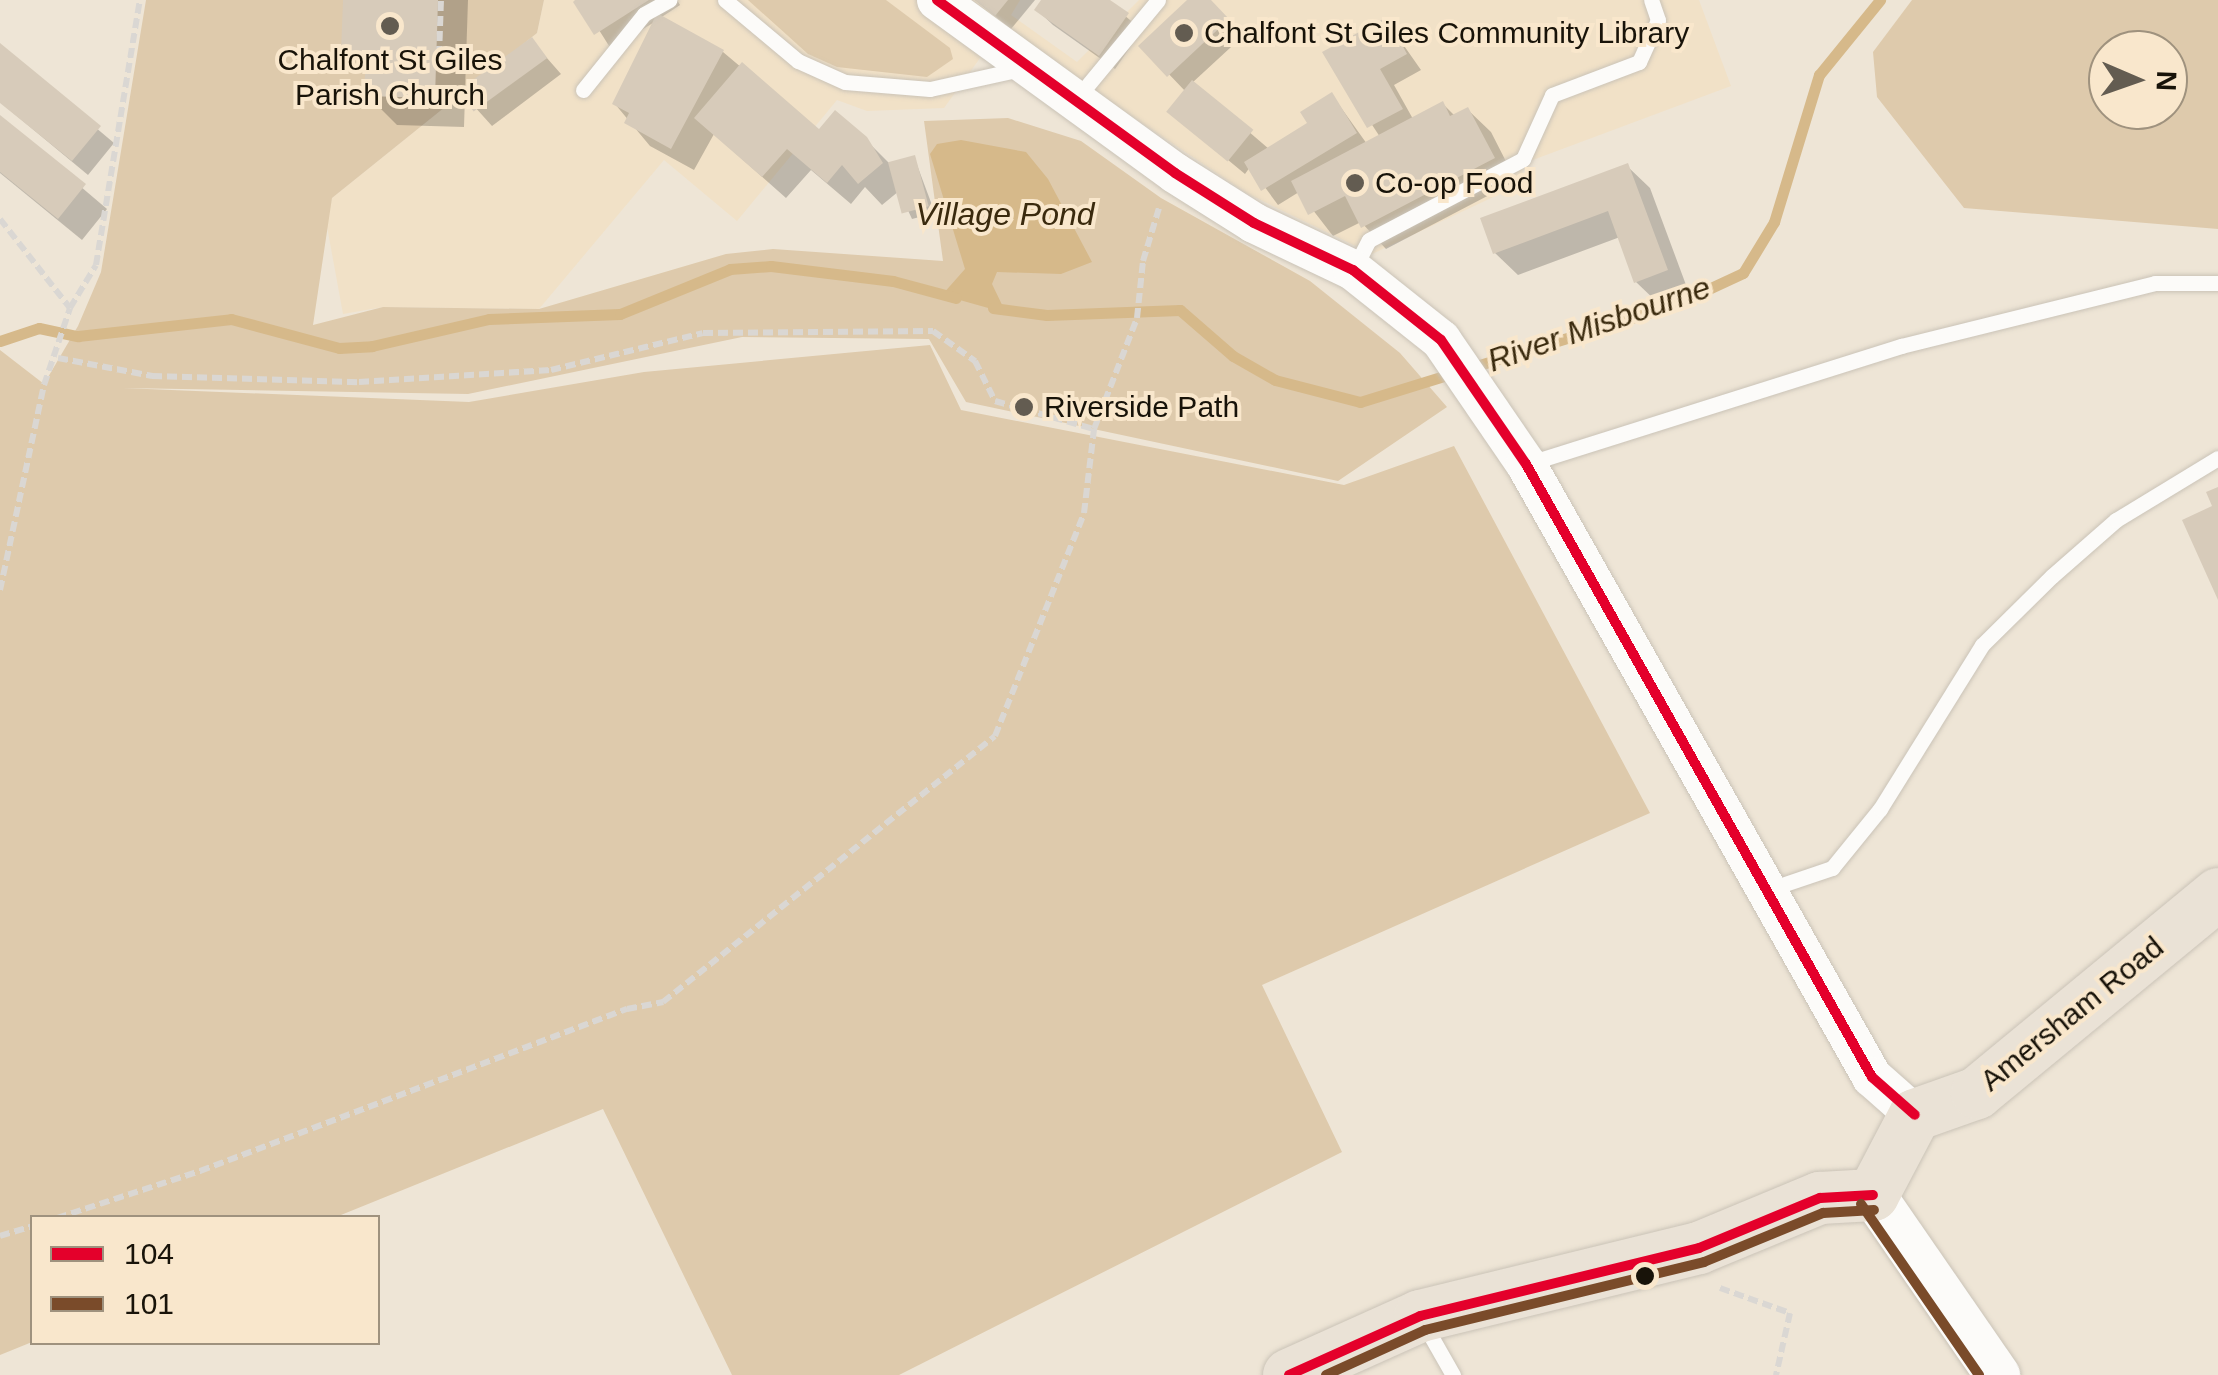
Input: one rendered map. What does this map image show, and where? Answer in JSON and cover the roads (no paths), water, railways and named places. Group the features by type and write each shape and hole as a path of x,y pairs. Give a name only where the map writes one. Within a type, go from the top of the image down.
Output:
{"highway":[{"name":"Amersham Road","path":"1915,1115 1978,1093 2218,894"},
{"path":"1289,1375 1420,1316 1698,1248 1820,1198 1873,1195 1915,1115"}],"main road":[{"path":"1873,1195 1997,1375"}],"street":[{"path":"937,0 1175,173 1254,223 1354,270 1440,340 1526,464 1872,1077 1915,1115"}],"lane":[{"path":"583,90 644,14 669,0"},
{"path":"725,0 798,61 845,82 930,88 1028,67"},
{"path":"1075,101 1158,0"},
{"path":"1354,270 1369,240 1523,158 1552,96 1639,62 1658,20 1650,0"},
{"path":"1526,464 1901,346 2155,283 2218,283"},
{"path":"1765,890 1832,868 1880,808 1982,645 2116,520 2218,458"},
{"path":"1420,1316 1453,1375"}],"water":[{"name":"Village Pond","path":"961,140 1026,152 1048,179 1092,262 1061,274 997,272 992,284 1006,313 942,295 965,269 930,154 937,144"}],"waterway":[{"name":"River Misbourne","path":"993,308 1047,315 1180,310 1233,356 1275,380 1360,402 1674,305 1743,273 1774,222 1819,75 1880,0"},
{"name":"River Misbourne","path":"0,341 39,328 78,336 231,319 339,348 372,346 489,319 620,314 730,269 771,266 893,281 956,298"}],"place":[{"name":"Chalfont St Giles Parish Church","path":"390,26"},
{"name":"Chalfont St Giles Community Library","path":"1184,33"},
{"name":"Co-op Food","path":"1355,183"},
{"name":"Riverside Path","path":"1024,407"}]}
